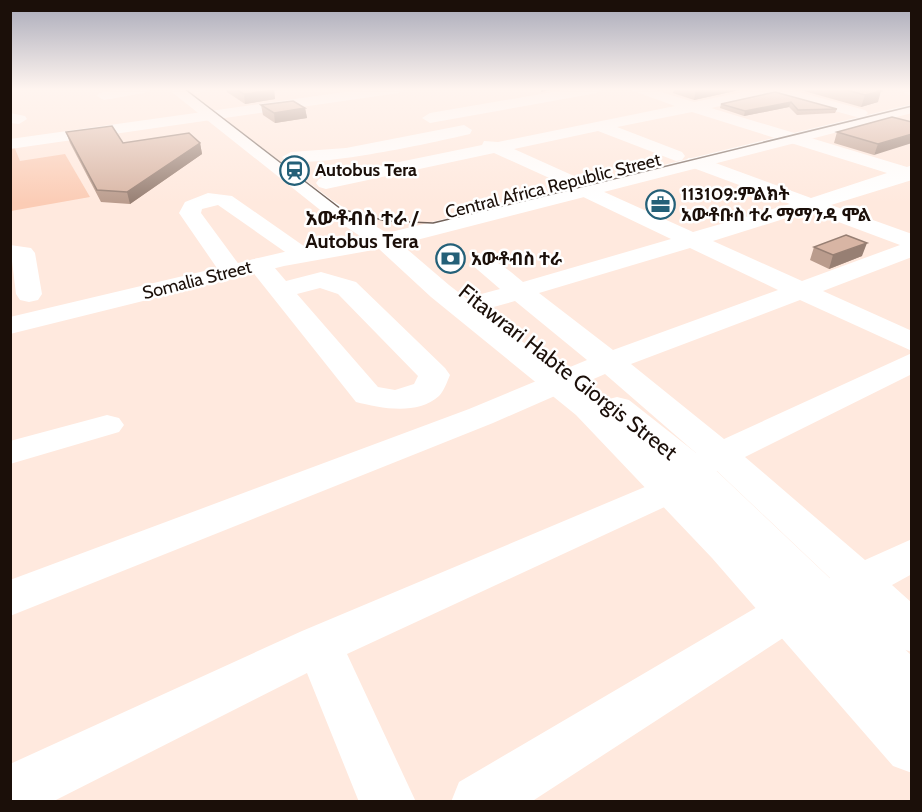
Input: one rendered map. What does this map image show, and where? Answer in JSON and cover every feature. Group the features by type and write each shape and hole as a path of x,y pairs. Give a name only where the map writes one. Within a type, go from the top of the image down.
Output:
{"street":[{"path":"112,127 118,129"},
{"path":"10,144 132,127"},
{"path":"234,127 326,205 344,216 392,233 467,312 581,372 695,471 825,598 912,748"},
{"name":"Fitawrari Habte Giorgis Street","path":"241,127 285,152 392,233 479,303 581,372"},
{"path":"451,127 912,342"},
{"path":"285,152 346,153 483,127"},
{"path":"326,183 594,127"},
{"path":"600,127 912,242"},
{"path":"759,127 910,173"},
{"name":"Central Africa Republic Street","path":"392,233 575,185 818,127"},
{"path":"285,152 323,138"},
{"path":"479,303 910,173"},
{"path":"228,266 190,213 192,206 197,202 216,198 225,200 301,253"},
{"path":"301,253 344,216"},
{"path":"10,319 228,266 301,253 352,258 392,233 443,220"},
{"name":"Somalia Street","path":"10,326 301,253 392,233"},
{"path":"10,599 481,416 581,372 912,249"},
{"path":"10,252 23,253 29,294"},
{"path":"483,264 521,291 581,372 695,471 825,598 912,690"},
{"path":"259,265 280,291 367,395 395,400 427,390 433,383 434,375 348,288 321,280 280,291"},
{"path":"10,793 319,645 695,471 912,362"},
{"path":"10,453 107,425"},
{"path":"479,801 825,598 912,554"},
{"path":"825,598 912,633"},
{"path":"319,645 388,801"}],"shaded area":[{"path":"10,144 13,144 20,161 65,154 90,197 11,211"}],"building":[{"path":"113,127 123,143 189,133 200,143 127,192 97,190 66,132"},
{"path":"856,127 912,127 912,134 878,144 837,132"},
{"path":"846,235 867,243 833,255 814,247"}],"tram line":[{"path":"234,127 341,209 386,221 433,223 826,127"}],"place":[{"name":"Autobus Tera","path":"294,170"},
{"name":"113109:ምልክት አውቶቡስ ተራ ማማንዳ ሞል","path":"660,204"},
{"name":"አውቶብስ ተራ","path":"450,259"}],"district":[{"name":"አውቶብስ ተራ / Autobus Tera","path":"362,230"}]}
